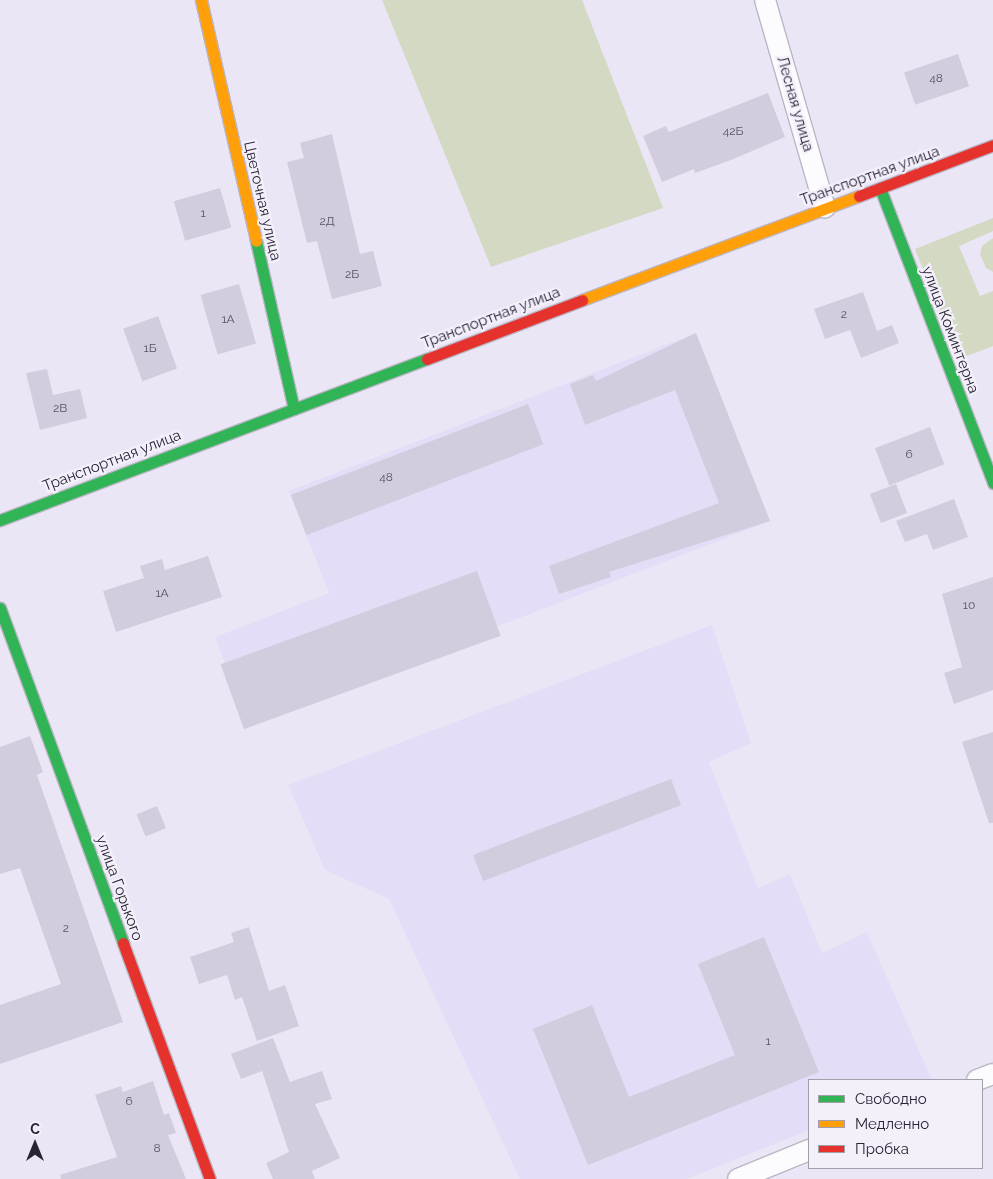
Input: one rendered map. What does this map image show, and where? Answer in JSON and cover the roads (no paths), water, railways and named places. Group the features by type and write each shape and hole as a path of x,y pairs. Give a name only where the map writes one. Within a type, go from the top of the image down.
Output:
{"street":[{"name":"Цветочная улица","path":"200,0 294,409"},
{"name":"Лесная улица","path":"765,0 825,208"},
{"name":"Транспортная улица","path":"0,520 993,146"},
{"name":"улица Коминтерна","path":"880,188 993,483"},
{"name":"улица Горького","path":"0,608 210,1179"},
{"path":"980,1079 993,1074"},
{"path":"738,1179 808,1150"}]}
